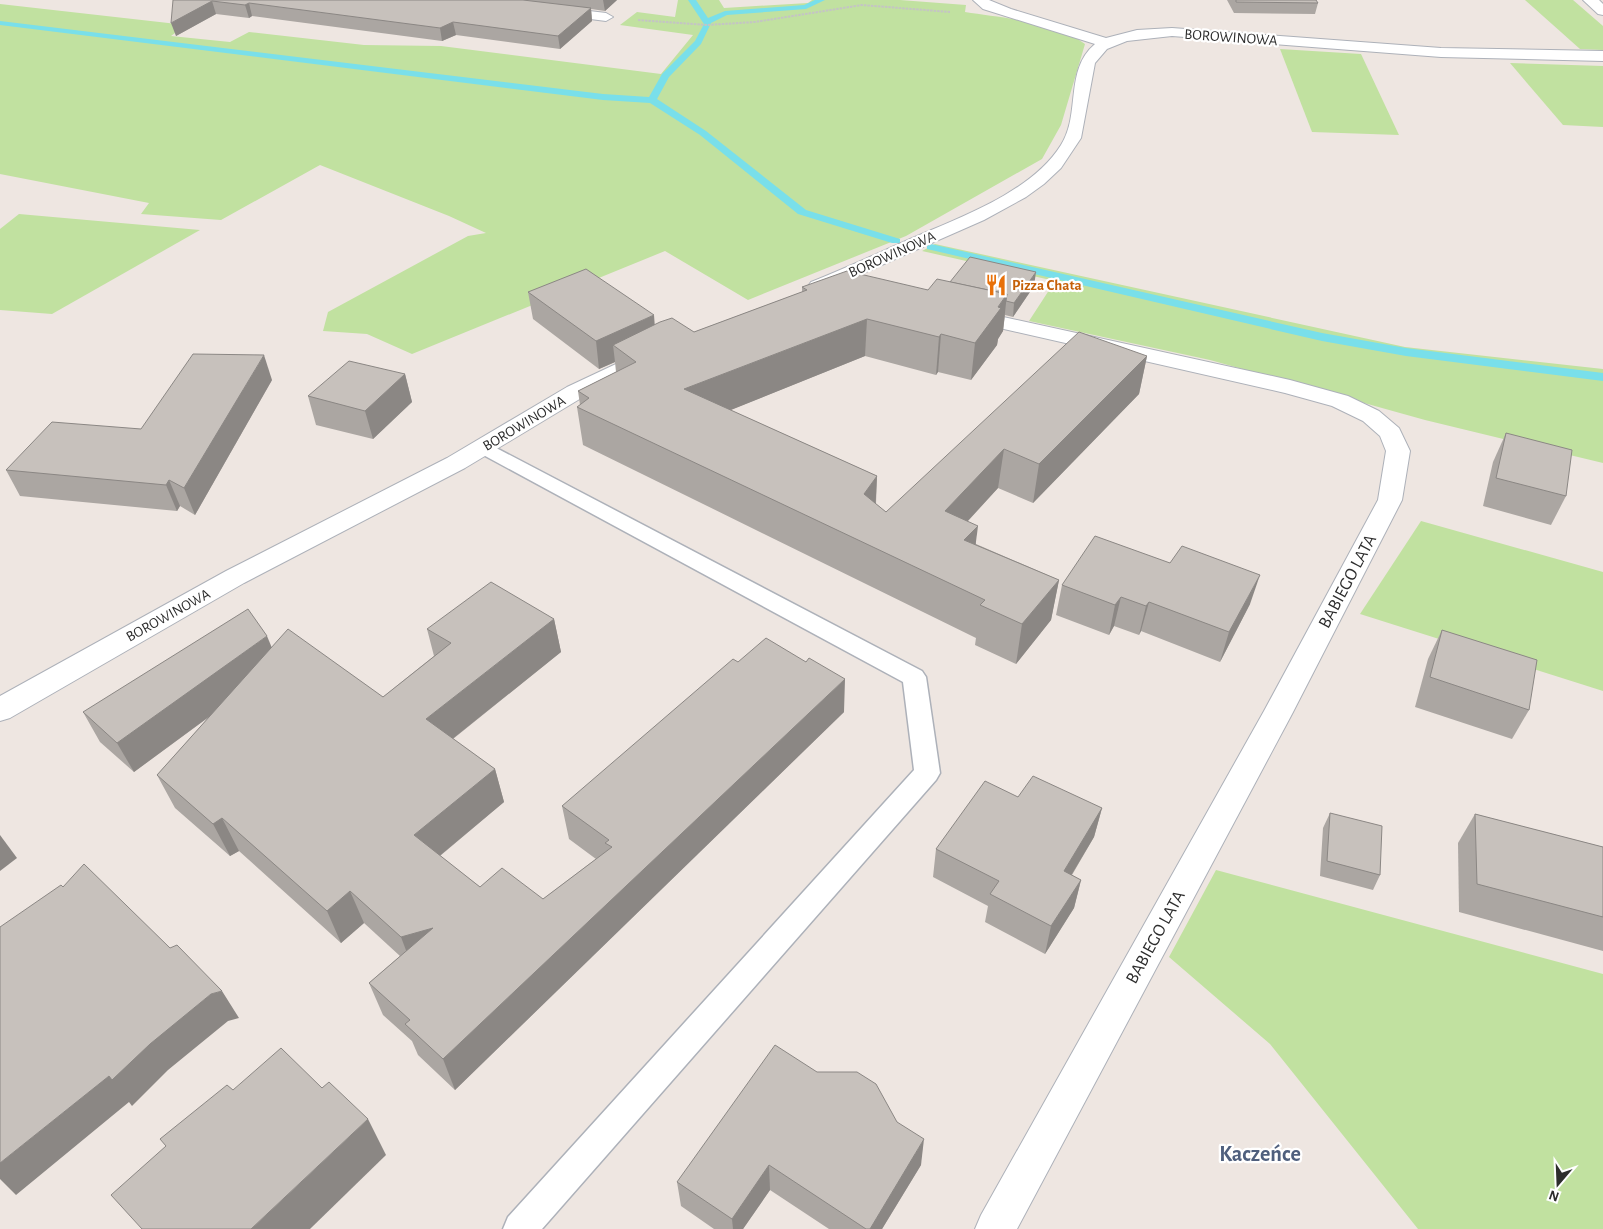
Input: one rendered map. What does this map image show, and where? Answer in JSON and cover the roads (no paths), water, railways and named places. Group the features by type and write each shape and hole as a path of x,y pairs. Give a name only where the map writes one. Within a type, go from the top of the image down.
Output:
{"street":[{"path":"980,0 988,6 1108,43"},
{"path":"1590,0 1603,11"},
{"path":"541,9 606,17"},
{"name":"BOROWINOWA","path":"803,292 839,278 977,216 1030,184 1052,167 1068,148 1076,131 1088,62 1094,52 1108,43 1126,37 1172,32 1517,55 1603,56"},
{"path":"839,278 869,292"},
{"name":"BABIEGO LATA","path":"944,310 1290,387 1340,401 1371,416 1391,433 1398,451 1390,500 1277,714 995,1229"},
{"name":"BOROWINOWA","path":"0,710 235,577 483,448 575,392 663,349"}],"lane":[{"path":"483,448 914,677 927,773 520,1229"}],"waterway":[{"path":"692,0 707,22"},
{"path":"707,22 725,13 806,7 821,0"},
{"path":"652,100 665,76 698,42 708,24 707,22"},
{"path":"0,23 603,97 652,100"},
{"path":"652,100 703,133 802,212 896,241"},
{"path":"931,247 1322,337 1406,352 1603,377"}],"place":[{"name":"Pizza Chata","path":"996,285"}],"district":[{"name":"Kaczeńce","path":"1260,1153"}]}
